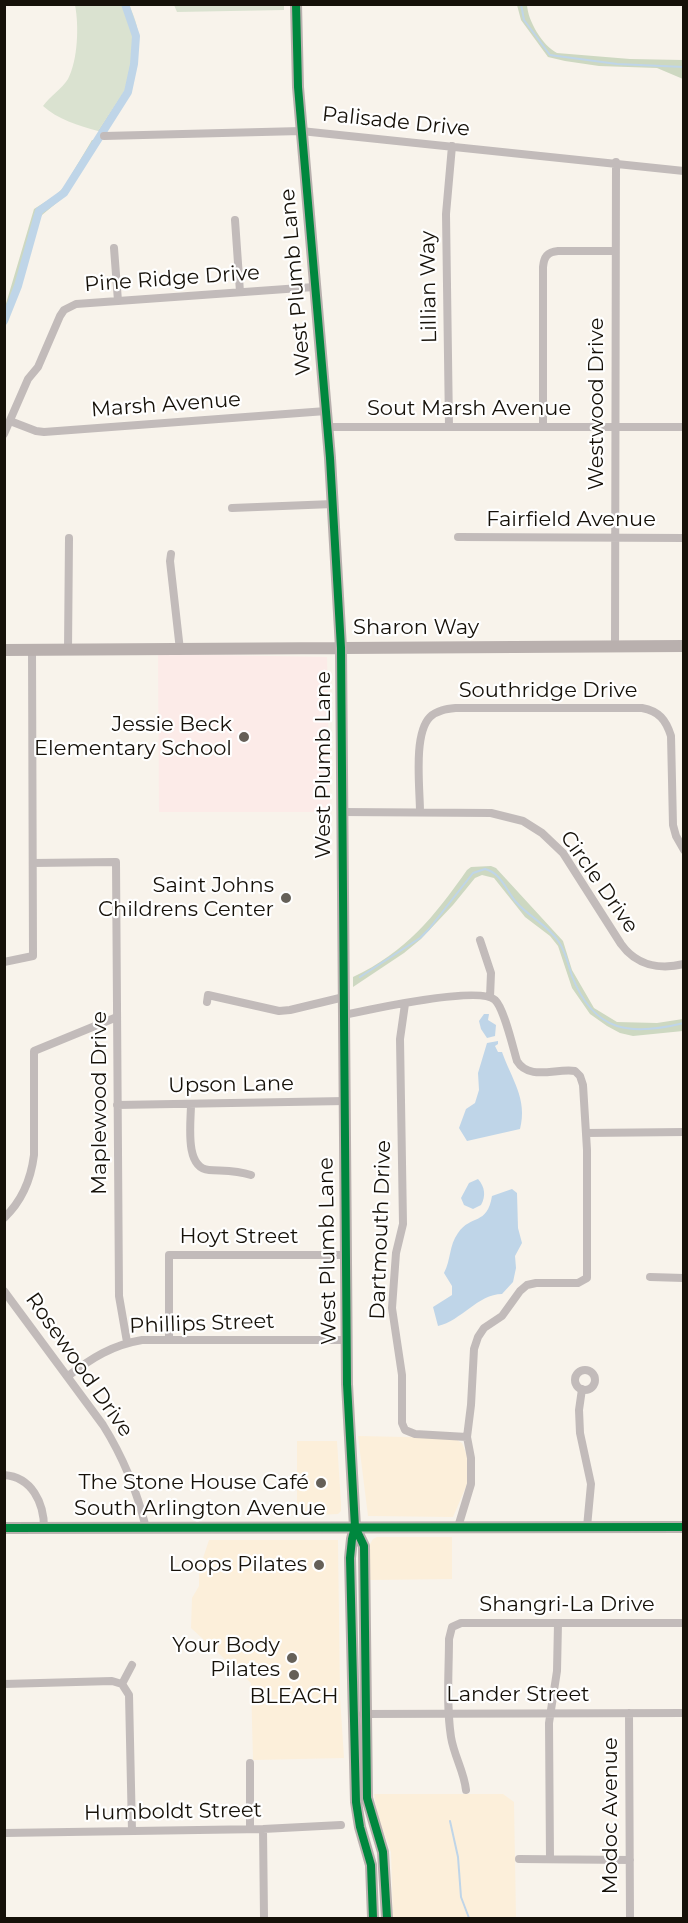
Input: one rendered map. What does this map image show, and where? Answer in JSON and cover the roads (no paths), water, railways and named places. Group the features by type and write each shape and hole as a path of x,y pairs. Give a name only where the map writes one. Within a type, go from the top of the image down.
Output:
{"main road":[{"name":"West Plumb Lane","path":"296,4 301,131 326,411 341,648 347,1340 349,1436 355,1527 350,1552 356,1810 372,1865 373,1918"},
{"name":"Sharon Way","path":"4,650 684,646"},
{"name":"West Plumb Lane","path":"355,1527 364,1546 367,1798 383,1852 387,1918"},
{"name":"South Arlington Avenue","path":"4,1528 684,1527"}],"street":[{"name":"Palisade Drive","path":"104,136 301,131 684,171"},
{"name":"Lillian Way","path":"449,427 446,214 452,146"},
{"name":"Westwood Drive","path":"615,162 615,646"},
{"path":"234,220 240,292"},
{"path":"114,248 118,301"},
{"path":"543,427 543,267 545,258 549,253 558,250 615,251"},
{"name":"Pine Ridge Drive","path":"4,435 28,379 38,367 60,316 64,310 76,304 314,287"},
{"name":"Marsh Avenue","path":"10,420 44,432 326,411"},
{"name":"Sout Marsh Avenue","path":"327,427 684,427"},
{"path":"232,508 333,504"},
{"name":"Fairfield Avenue","path":"458,537 684,538"},
{"path":"68,650 69,538"},
{"path":"171,554 180,650"},
{"path":"4,962 33,956 32,650"},
{"name":"Southridge Drive","path":"420,812 420,741 426,722 437,712 456,708 642,708 651,710 662,717 668,726 673,825 676,836 684,849"},
{"name":"Circle Drive","path":"342,812 491,813 514,818 532,826 563,853 630,955 653,966 669,967 684,964"},
{"name":"Maplewood Drive","path":"33,863 116,862 119,1296 127,1342"},
{"path":"480,940 491,973 490,997"},
{"path":"207,1002 208,995 279,1011 344,997"},
{"path":"344,1015 447,997 490,997 497,1003 517,1061 522,1068 534,1072 573,1071 580,1076 584,1092 587,1278 578,1283 527,1285 517,1294 502,1316 481,1332 474,1349 467,1437 471,1458 471,1484 458,1527"},
{"name":"Dartmouth Drive","path":"405,1004 400,1039 403,1224 395,1261 392,1308 402,1375 402,1423 405,1430 415,1434 467,1437"},
{"path":"4,1218 24,1193 32,1168 34,1052 117,1017"},
{"name":"Upson Lane","path":"117,1105 345,1101"},
{"path":"191,1104 192,1155 196,1165 206,1170 230,1170 251,1175"},
{"path":"586,1133 684,1132"},
{"name":"Hoyt Street","path":"169,1340 169,1255 346,1255"},
{"path":"650,1277 684,1278"},
{"name":"Rosewood Drive","path":"4,1291 103,1425 132,1481 146,1528"},
{"name":"Phillips Street","path":"68,1376 100,1353 127,1342 142,1340 347,1340"},
{"path":"582,1389 579,1410 580,1433 591,1484 587,1527"},
{"path":"4,1475 17,1478 39,1496 44,1513 44,1528"},
{"name":"Shangri-La Drive","path":"449,1713 448,1638 452,1627 461,1623 684,1623"},
{"path":"550,1859 550,1713 557,1671 558,1623"},
{"path":"122,1684 132,1665"},
{"path":"4,1684 112,1682 122,1684 129,1695 132,1831"},
{"name":"Lander Street","path":"354,1713 684,1713"},
{"path":"449,1713 452,1744 463,1772 466,1790"},
{"name":"Modoc Avenue","path":"629,1713 630,1918"},
{"path":"250,1763 250,1829"},
{"name":"Humboldt Street","path":"4,1833 250,1829 341,1825"},
{"path":"263,1828 264,1918"},
{"path":"519,1859 630,1860"}],"water":[{"path":"484,1014 489,1014 488,1020 496,1025 495,1036 487,1038 481,1029 479,1021"},
{"path":"498,1041 495,1046 498,1052 502,1052 520,1098 522,1118 520,1129 467,1141 459,1128 466,1109 475,1103 479,1090 478,1073 487,1043"},
{"path":"478,1179 483,1188 484,1198 481,1205 473,1209 464,1205 461,1198 469,1183"},
{"path":"512,1189 517,1193 518,1228 522,1243 515,1256 516,1268 513,1282 502,1294 485,1298 454,1319 438,1326 433,1307 452,1295 452,1286 444,1273 455,1238 463,1227 486,1212 492,1196"}],"waterway":[{"path":"4,321 18,286 39,211 64,193 128,92 134,64 136,36 125,4"},
{"path":"521,4 524,20 550,55 617,64 684,67"},
{"path":"360,977 420,938 473,873 485,869 495,874 516,902 555,936 581,995 591,1009 603,1019 616,1026 631,1029 665,1027 684,1023"},
{"path":"450,1821 458,1857 461,1897 469,1918"}],"place":[{"name":"Jessie Beck Elementary School","path":"244,737"},
{"name":"Saint Johns Childrens Center","path":"286,898"},
{"name":"The Stone House Café","path":"321,1483"},
{"name":"Loops Pilates","path":"319,1565"},
{"name":"Your Body Pilates","path":"292,1658"},
{"name":"BLEACH","path":"294,1675"}]}
